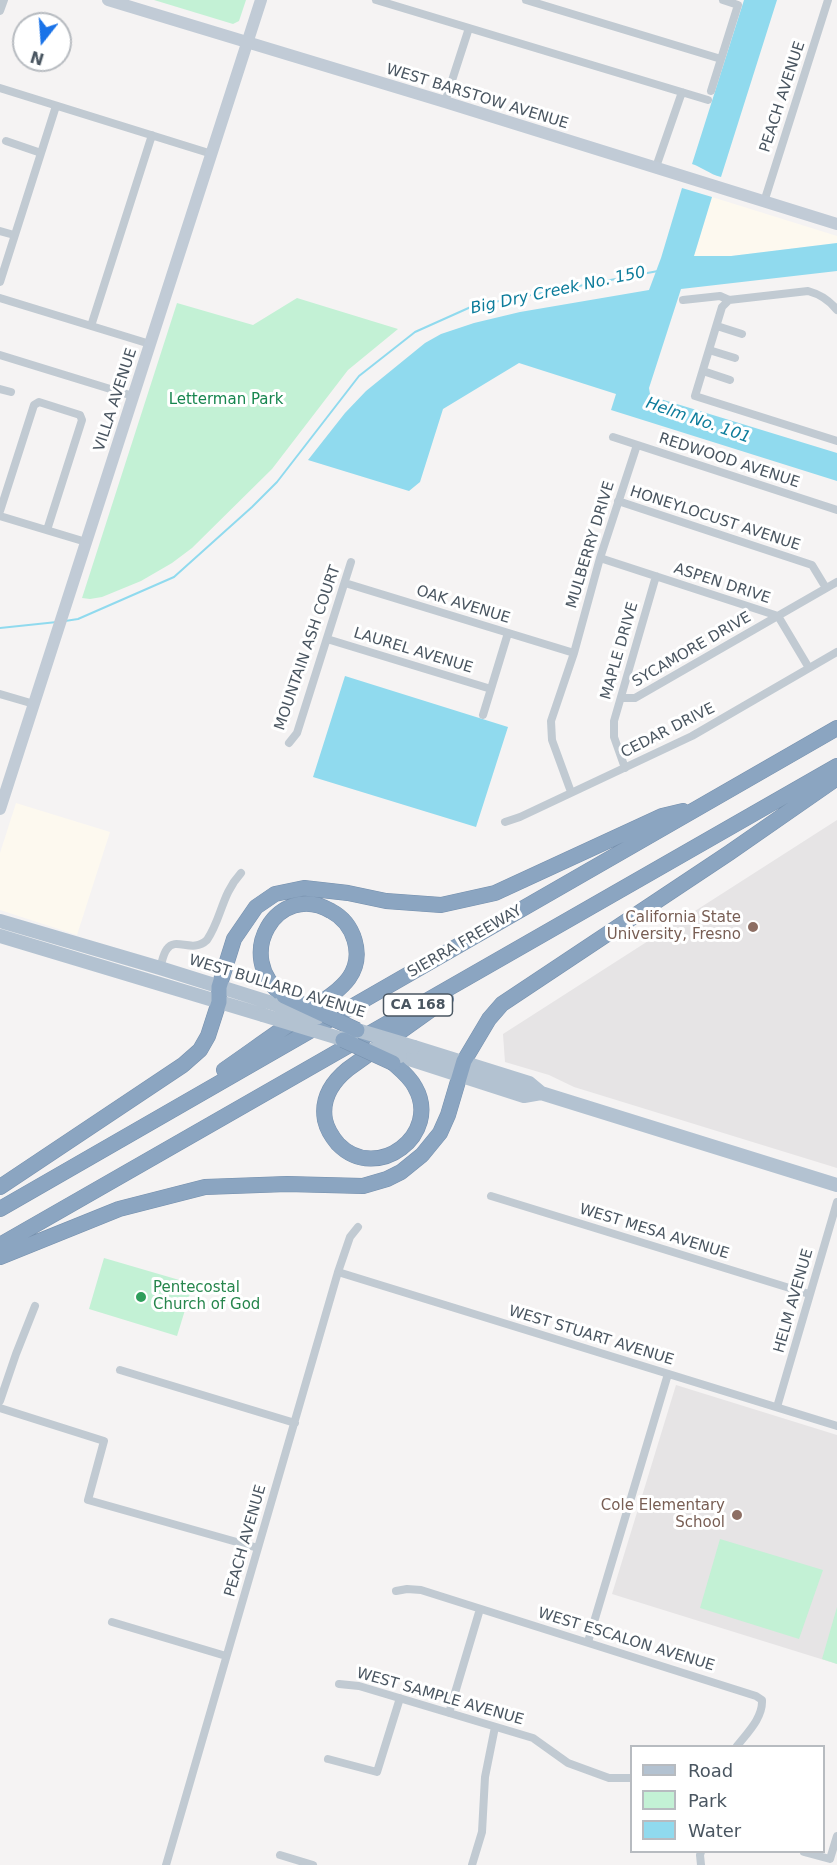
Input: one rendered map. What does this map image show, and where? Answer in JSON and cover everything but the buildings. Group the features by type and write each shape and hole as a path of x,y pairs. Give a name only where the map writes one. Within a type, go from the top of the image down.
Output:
{"highway":[{"name":"SIERRA FREEWAY","path":"0,1209 837,728"},
{"name":"SIERRA FREEWAY","path":"0,1245 837,766"},
{"path":"0,1257 119,1209 205,1187 287,1184 352,1186 374,1184 387,1179 412,1164 432,1144 448,1115 462,1068 489,1018 502,1004 837,778"},
{"path":"0,1186 183,1065 200,1050 208,1036 234,939 256,907 275,894 304,888 348,893 386,901 441,905 495,893 662,816 698,808"},
{"path":"145,1125 323,1001 350,977 356,956 354,939 345,923 331,910 314,905 295,906 271,921 262,944 260,954 262,964 271,983 281,1000 357,1029"},
{"path":"343,1040 396,1060 416,1088 420,1120 416,1131 403,1148 393,1154 373,1158 353,1154 344,1150 337,1142 324,1118 326,1098 337,1077 528,941"}],"main road":[{"name":"WEST BARSTOW AVENUE","path":"108,0 837,224"},
{"name":"VILLA AVENUE","path":"0,809 4,786 34,704 261,0"},
{"name":"WEST BULLARD AVENUE","path":"0,921 160,968 262,1015 343,1040"},
{"name":"WEST BULLARD AVENUE","path":"0,936 86,961 219,994 281,1000"},
{"path":"86,961 128,965 152,972 160,968"},
{"name":"WEST BULLARD AVENUE","path":"357,1029 414,1047 524,1096 541,1093 837,1185"},
{"name":"WEST BULLARD AVENUE","path":"396,1060 462,1068"}],"street":[{"path":"0,11 4,0"},
{"path":"376,0 708,100"},
{"path":"526,0 721,59"},
{"path":"711,91 738,4 723,0"},
{"name":"PEACH AVENUE","path":"764,202 828,0"},
{"path":"445,102 470,28"},
{"path":"0,88 212,154"},
{"path":"656,167 682,92"},
{"path":"0,282 56,106"},
{"path":"91,326 152,135"},
{"path":"6,141 41,153"},
{"path":"0,231 14,236"},
{"path":"683,300 720,296 729,300 808,291 815,292 836,306"},
{"path":"0,298 150,344"},
{"path":"729,300 722,307 696,396 837,441"},
{"path":"717,326 742,334"},
{"path":"709,350 735,358"},
{"path":"0,355 133,396"},
{"path":"703,371 730,380"},
{"path":"0,389 11,392"},
{"path":"0,511 34,405 39,402 80,415 82,420 47,530"},
{"name":"REDWOOD AVENUE","path":"613,436 837,510"},
{"name":"MULBERRY DRIVE","path":"571,792 552,740 551,721 637,445"},
{"name":"HONEYLOCUST AVENUE","path":"618,501 812,565 826,588"},
{"path":"0,516 86,542"},
{"name":"ASPEN DRIVE","path":"600,558 778,616 809,668"},
{"name":"MOUNTAIN ASH COURT","path":"289,743 297,733 351,562"},
{"name":"MAPLE DRIVE","path":"626,768 614,737 614,721 656,576"},
{"name":"SYCAMORE DRIVE","path":"621,698 635,698 837,582"},
{"name":"OAK AVENUE","path":"345,583 574,653"},
{"path":"483,715 508,633"},
{"name":"LAUREL AVENUE","path":"327,639 491,689"},
{"name":"CEDAR DRIVE","path":"504,822 520,817 692,736 837,652"},
{"path":"0,694 34,704"},
{"path":"160,968 166,951 171,945 194,947 207,940 225,897 241,873"},
{"name":"WEST MESA AVENUE","path":"490,1196 809,1294"},
{"name":"HELM AVENUE","path":"777,1407 837,1202"},
{"name":"PEACH AVENUE","path":"166,1865 338,1272 350,1238 358,1227"},
{"name":"WEST STUART AVENUE","path":"338,1272 837,1426"},
{"path":"0,1401 35,1306"},
{"path":"120,1370 295,1423"},
{"path":"588,1642 668,1374"},
{"path":"0,1408 104,1441 88,1500 258,1548"},
{"name":"WEST ESCALON AVENUE","path":"396,1591 421,1590 750,1693 762,1700 761,1710 738,1745"},
{"path":"449,1713 480,1609"},
{"path":"112,1622 226,1656"},
{"name":"WEST SAMPLE AVENUE","path":"339,1684 359,1686 533,1738 568,1763 609,1778 630,1778"},
{"path":"328,1759 376,1772 400,1698"},
{"path":"472,1865 482,1832 485,1777 495,1727"},
{"path":"810,1853 830,1859 837,1836"},
{"path":"280,1856 313,1865"}],"shaded area":[{"path":"712,197 837,236 837,243 731,256 694,256"},
{"path":"16,803 110,832 77,935 0,910 0,853"},
{"name":"California State University, Fresno","path":"837,820 837,1168 574,1087 549,1075 505,1062 503,1034"},
{"name":"Cole Elementary School","path":"676,1385 837,1435 837,1664 612,1594"}],"green space":[{"path":"154,0 246,0 239,21 233,24"},
{"name":"Letterman Park","path":"297,298 398,329 348,370 272,469 192,548 141,581 102,597 82,598 177,303 253,325"},
{"name":"Pentecostal Church of God","path":"104,1258 193,1284 177,1336 89,1309"},
{"path":"720,1539 823,1570 799,1639 700,1608"},
{"path":"837,1607 837,1664 822,1659"}],"water":[{"path":"744,0 777,0 721,177 692,164"},
{"name":"Helm No. 101","path":"682,188 712,197 694,256 731,256 837,243 837,271 681,289 649,388 650,394 837,453 837,481 611,410 616,394 519,363 443,409 420,482 409,491 308,460 345,413 366,391 425,343 441,334 520,312 649,290"},
{"path":"345,676 508,727 476,827 313,777"}],"waterway":[{"name":"Big Dry Creek No. 150","path":"65,621 78,619 174,577 277,482 359,376 415,332 473,306 658,271"},
{"name":"Big Dry Creek No. 150","path":"0,628 57,622"}],"place":[{"name":"California State University, Fresno","path":"753,927"},
{"name":"Pentecostal Church of God","path":"141,1297"},
{"name":"Cole Elementary School","path":"737,1515"}]}
